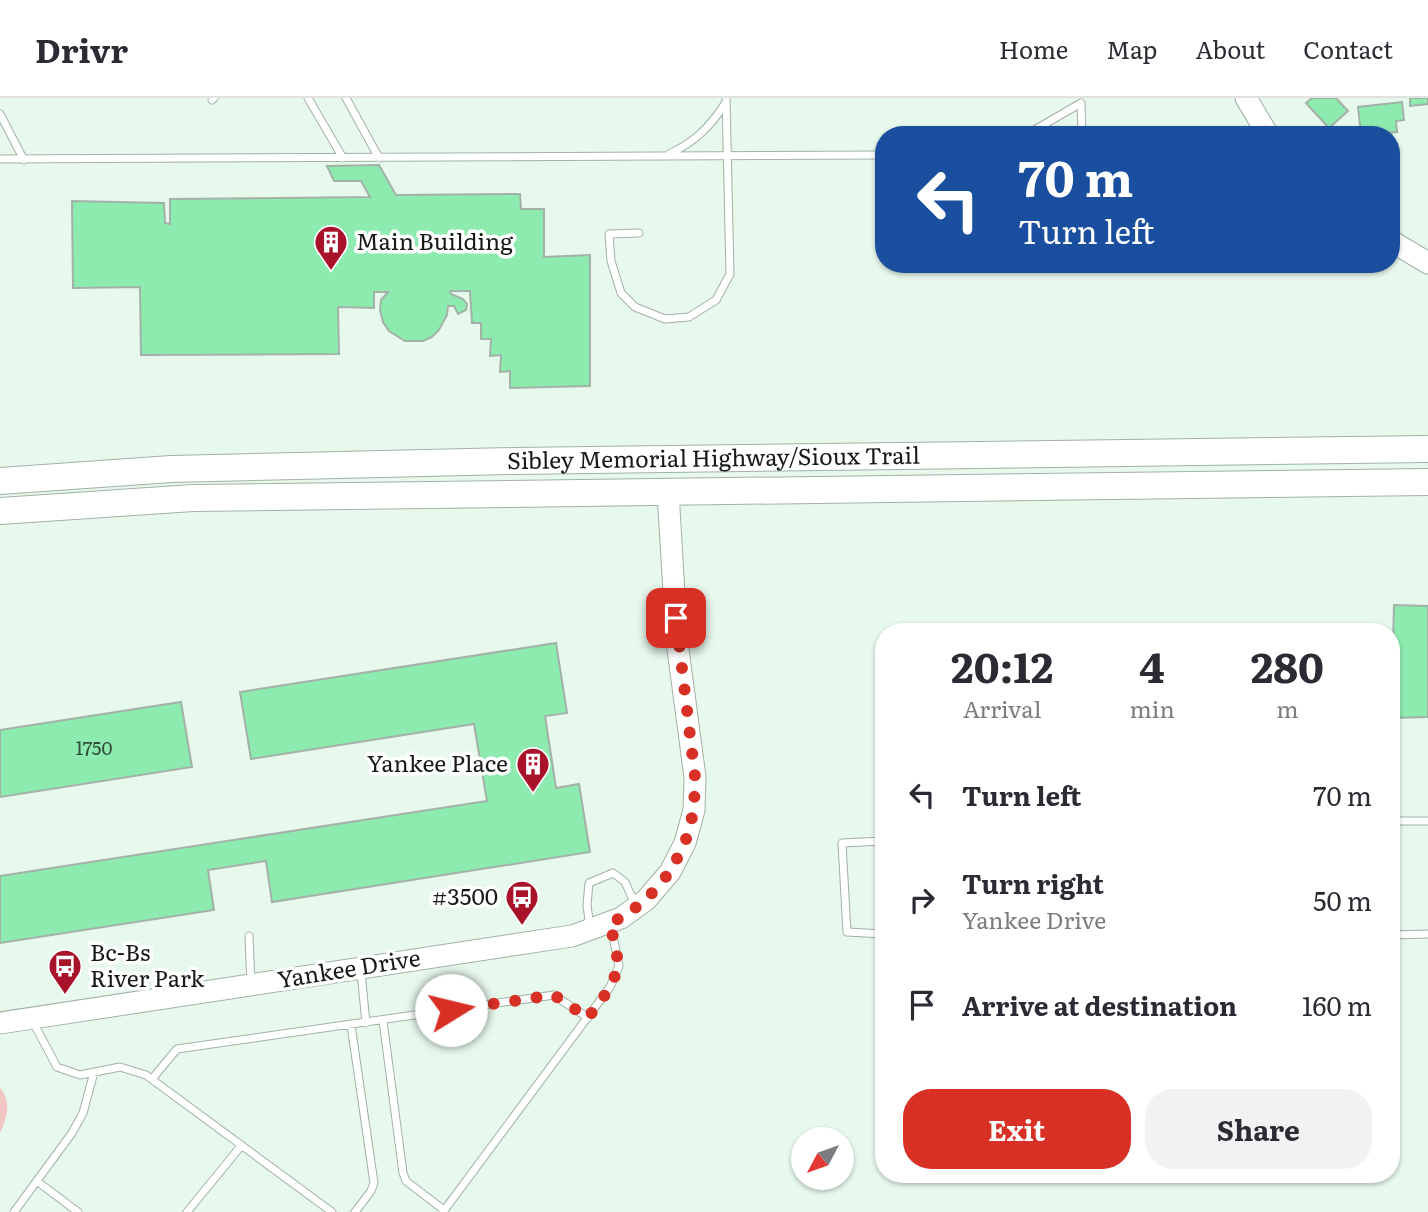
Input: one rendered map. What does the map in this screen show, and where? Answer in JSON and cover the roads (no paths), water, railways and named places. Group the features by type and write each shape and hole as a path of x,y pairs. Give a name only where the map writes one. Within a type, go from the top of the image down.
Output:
{"highway":[{"name":"Sibley Memorial Highway/Sioux Trail","path":"0,481 171,469 514,461 1428,449"},
{"name":"Sibley Memorial Highway/Sioux Trail","path":"0,511 193,498 1428,482"}],"street":[{"path":"1246,98 1263,126"},
{"path":"1400,247 1428,263"},
{"name":"Yankee Drive","path":"0,1023 572,936 621,918 646,900 670,872 685,843 694,810 695,777 677,642 668,492"}],"lane":[{"path":"308,98 343,158"},
{"path":"346,98 379,158"},
{"path":"665,156 698,137 714,121 726,100"},
{"path":"639,233 609,234 611,261 621,293 635,307 665,319 689,317 716,300 730,274 726,100"},
{"path":"1042,126 1082,103 1082,126"},
{"path":"0,114 24,159"},
{"path":"0,159 875,156"},
{"path":"1400,821 1428,821"},
{"path":"875,841 842,843 847,932 875,933"},
{"path":"383,1021 402,1173 406,1181 444,1211 610,988 619,966 600,925 587,905 589,883 612,873 625,882 636,907"},
{"path":"1400,935 1428,934"},
{"path":"249,936 251,984"},
{"path":"361,968 366,1023"},
{"path":"152,1079 177,1049 554,995 588,1018"},
{"path":"31,1018 57,1067 80,1075 120,1067 146,1075 332,1212"},
{"path":"351,1025 374,1182 371,1191 355,1212"},
{"path":"14,1212 38,1182 83,1113 94,1072"},
{"path":"187,1212 241,1146"},
{"path":"38,1182 78,1212"}],"place":[{"name":"Main Building","path":"331,272"},
{"name":"Yankee Place","path":"533,794"},
{"name":"#3500","path":"522,927"},
{"name":"Bc-Bs River Park","path":"65,996"}]}
